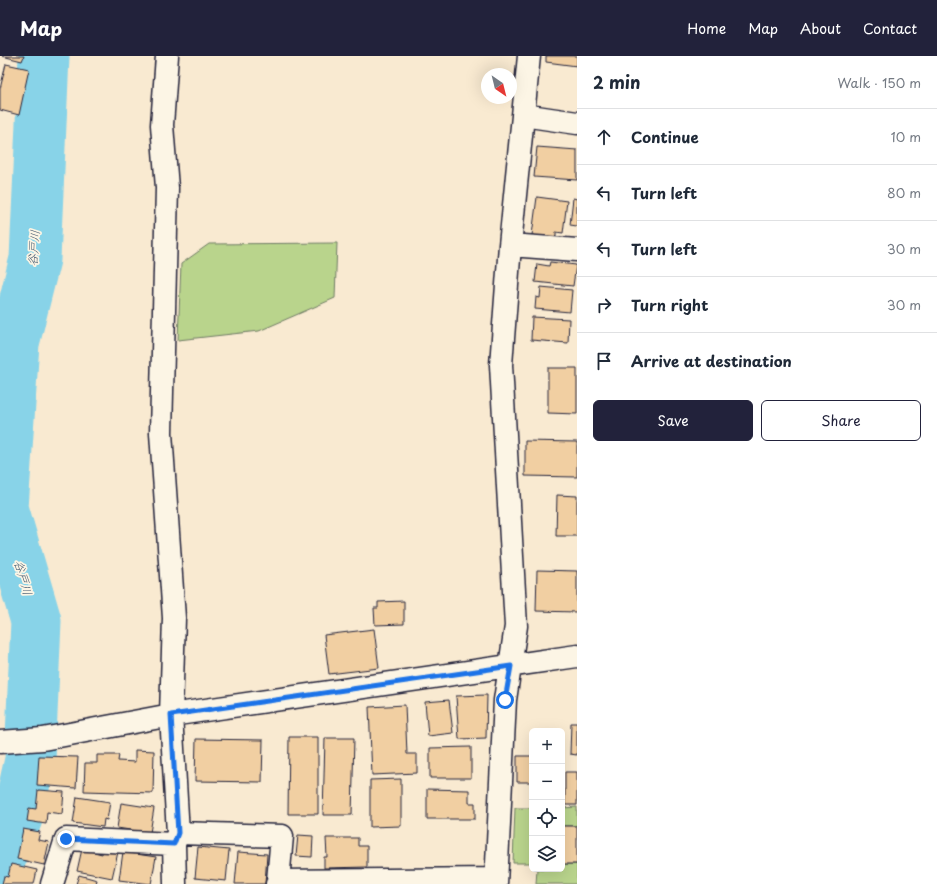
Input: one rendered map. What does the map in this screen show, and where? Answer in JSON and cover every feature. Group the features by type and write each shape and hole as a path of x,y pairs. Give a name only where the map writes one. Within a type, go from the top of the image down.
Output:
{"street":[{"path":"167,56 162,124 167,188 161,433 174,618 171,715 176,838 175,884"},
{"path":"52,884 66,839 282,836 278,883 496,881 505,700 516,626 501,365 510,245 529,56"},
{"path":"523,115 577,123"},
{"path":"510,245 577,250"},
{"path":"1,742 43,740 171,715 577,656"}],"green space":[{"path":"337,243 335,298 259,331 178,340 181,264 209,244"},
{"path":"577,807 577,826 565,826 565,808"},
{"path":"515,808 529,808 529,863 513,863"},
{"path":"565,864 577,864 577,884 536,884 537,872 565,872"}],"building":[{"path":"2,56 24,56 22,61"},
{"path":"546,56 577,56 577,66 546,62"},
{"path":"6,64 29,69 19,115 0,110 0,89"},
{"path":"537,147 577,150 577,180 534,177"},
{"path":"537,197 567,201 563,233 556,232 556,238 532,235"},
{"path":"573,198 577,199 577,226 570,225"},
{"path":"550,262 576,265 573,286 535,282 537,264 549,266"},
{"path":"541,287 572,290 570,312 535,309 536,297 540,298"},
{"path":"532,317 569,319 568,343 531,340"},
{"path":"548,368 577,368 577,414 548,413"},
{"path":"525,441 577,442 577,477 525,476"},
{"path":"557,495 577,496 577,536 556,536"},
{"path":"537,570 577,571 577,612 536,611"},
{"path":"404,601 404,624 375,625 374,608 378,608 378,602"},
{"path":"374,629 379,668 329,674 324,635"},
{"path":"487,695 486,738 459,739 456,696"},
{"path":"449,700 453,733 428,736 425,702"},
{"path":"405,705 407,754 417,754 417,773 372,775 369,707"},
{"path":"571,723 577,723 577,755 570,754"},
{"path":"289,737 318,737 318,814 288,814"},
{"path":"325,738 354,738 352,815 323,815"},
{"path":"196,739 263,740 262,782 195,781"},
{"path":"471,747 471,778 430,778 430,748"},
{"path":"135,750 154,751 153,793 84,791 85,763 97,763 97,755 119,755 118,761 135,762"},
{"path":"39,756 78,757 76,788 37,785"},
{"path":"517,756 529,756 529,782 517,782"},
{"path":"565,772 577,772 577,805 565,805"},
{"path":"401,779 401,826 370,827 370,780"},
{"path":"427,789 469,790 469,803 475,803 475,819 427,819"},
{"path":"38,790 64,792 62,814 47,812 46,824 27,821 29,808 36,809"},
{"path":"77,797 110,802 107,820 104,819 103,827 73,823"},
{"path":"121,803 154,808 150,833 117,828"},
{"path":"565,826 577,826 577,864 565,864"},
{"path":"23,829 40,832 38,840 49,842 44,865 17,859"},
{"path":"298,835 313,836 312,857 296,856"},
{"path":"326,838 358,838 358,846 367,846 367,867 324,868 324,857 327,857"},
{"path":"198,847 229,850 226,881 195,878"},
{"path":"82,849 102,854 103,849 118,852 112,878 77,871"},
{"path":"123,852 156,857 151,884 119,880"},
{"path":"238,852 267,854 265,884 235,884"},
{"path":"11,864 37,870 34,884 2,884 4,876 8,877"},
{"path":"79,875 97,880 96,883 100,884 76,884"}],"waterway":[{"name":"谷戸川","path":"0,860 17,818 30,760 36,621 3,508 14,343 35,259 44,56"}],"route":[{"path":"66,839 174,844 178,833 171,715 511,666 505,700"}]}
